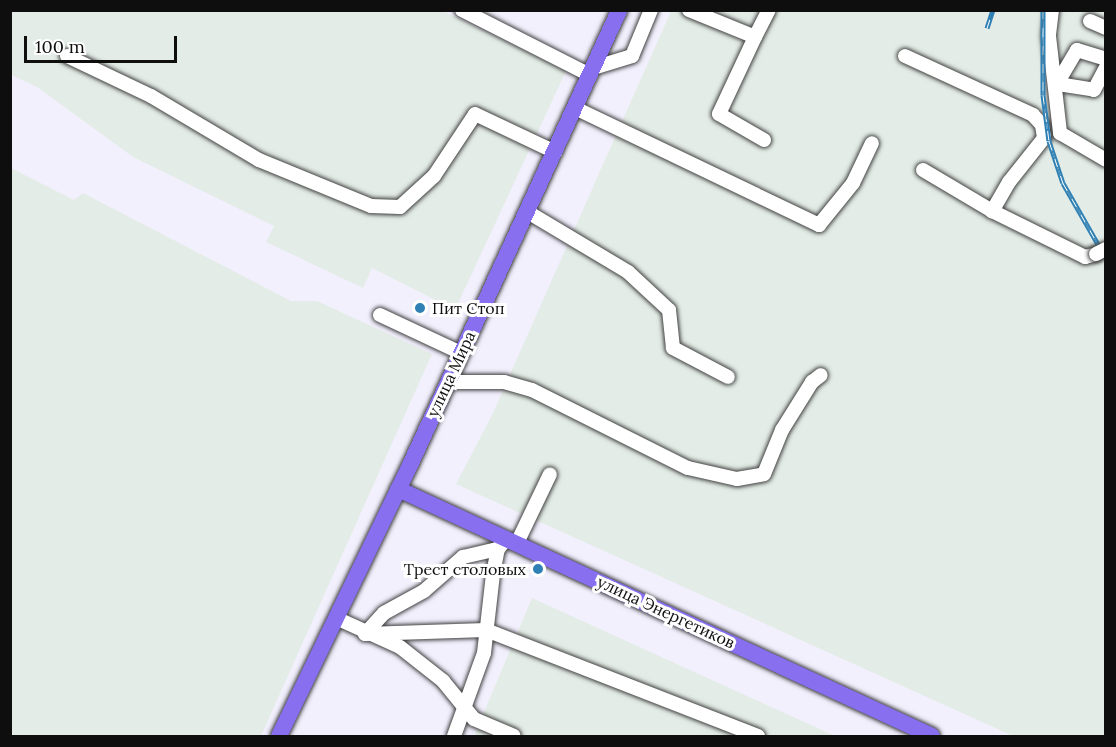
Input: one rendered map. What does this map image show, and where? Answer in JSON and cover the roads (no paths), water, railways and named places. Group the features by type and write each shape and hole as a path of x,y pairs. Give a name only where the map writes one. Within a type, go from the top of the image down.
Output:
{"main road":[{"name":"улица Мира","path":"279,736 398,489 619,10"},
{"name":"улица Энергетиков","path":"398,489 507,544 905,730 932,736"}],"lane":[{"path":"462,10 591,72 632,56 651,10"},
{"path":"689,10 755,37"},
{"path":"764,141 719,114 769,10"},
{"path":"1052,10 1049,36 1057,85 1060,133 1106,160"},
{"path":"1090,21 1106,28"},
{"path":"1057,85 1077,50 1106,59"},
{"path":"905,56 1033,115 1042,125 1044,138 1009,182 992,211"},
{"path":"67,57 151,96 259,160 371,206 400,207 434,176 475,114 555,152"},
{"path":"1057,85 1094,90 1106,67"},
{"path":"575,108 819,225 853,183 872,143"},
{"path":"923,171 992,211 1085,257 1101,252"},
{"path":"526,211 628,272 669,310 673,348 728,377"},
{"path":"380,315 461,353"},
{"path":"448,382 504,382 532,390 688,468 737,479 764,474 782,430 812,382 821,375"},
{"path":"454,736 463,705 484,653 486,630 507,544 550,474"},
{"path":"365,633 384,613 424,591 463,557 507,544"},
{"path":"336,618 400,647 424,664 474,719 514,736"},
{"path":"365,633 486,630 758,736"}],"railway":[{"path":"987,28 993,10"},
{"path":"1043,10 1043,95 1049,141 1063,183 1106,258"}],"place":[{"name":"Пит Стоп","path":"420,308"},
{"name":"Трест столовых","path":"538,569"}]}
